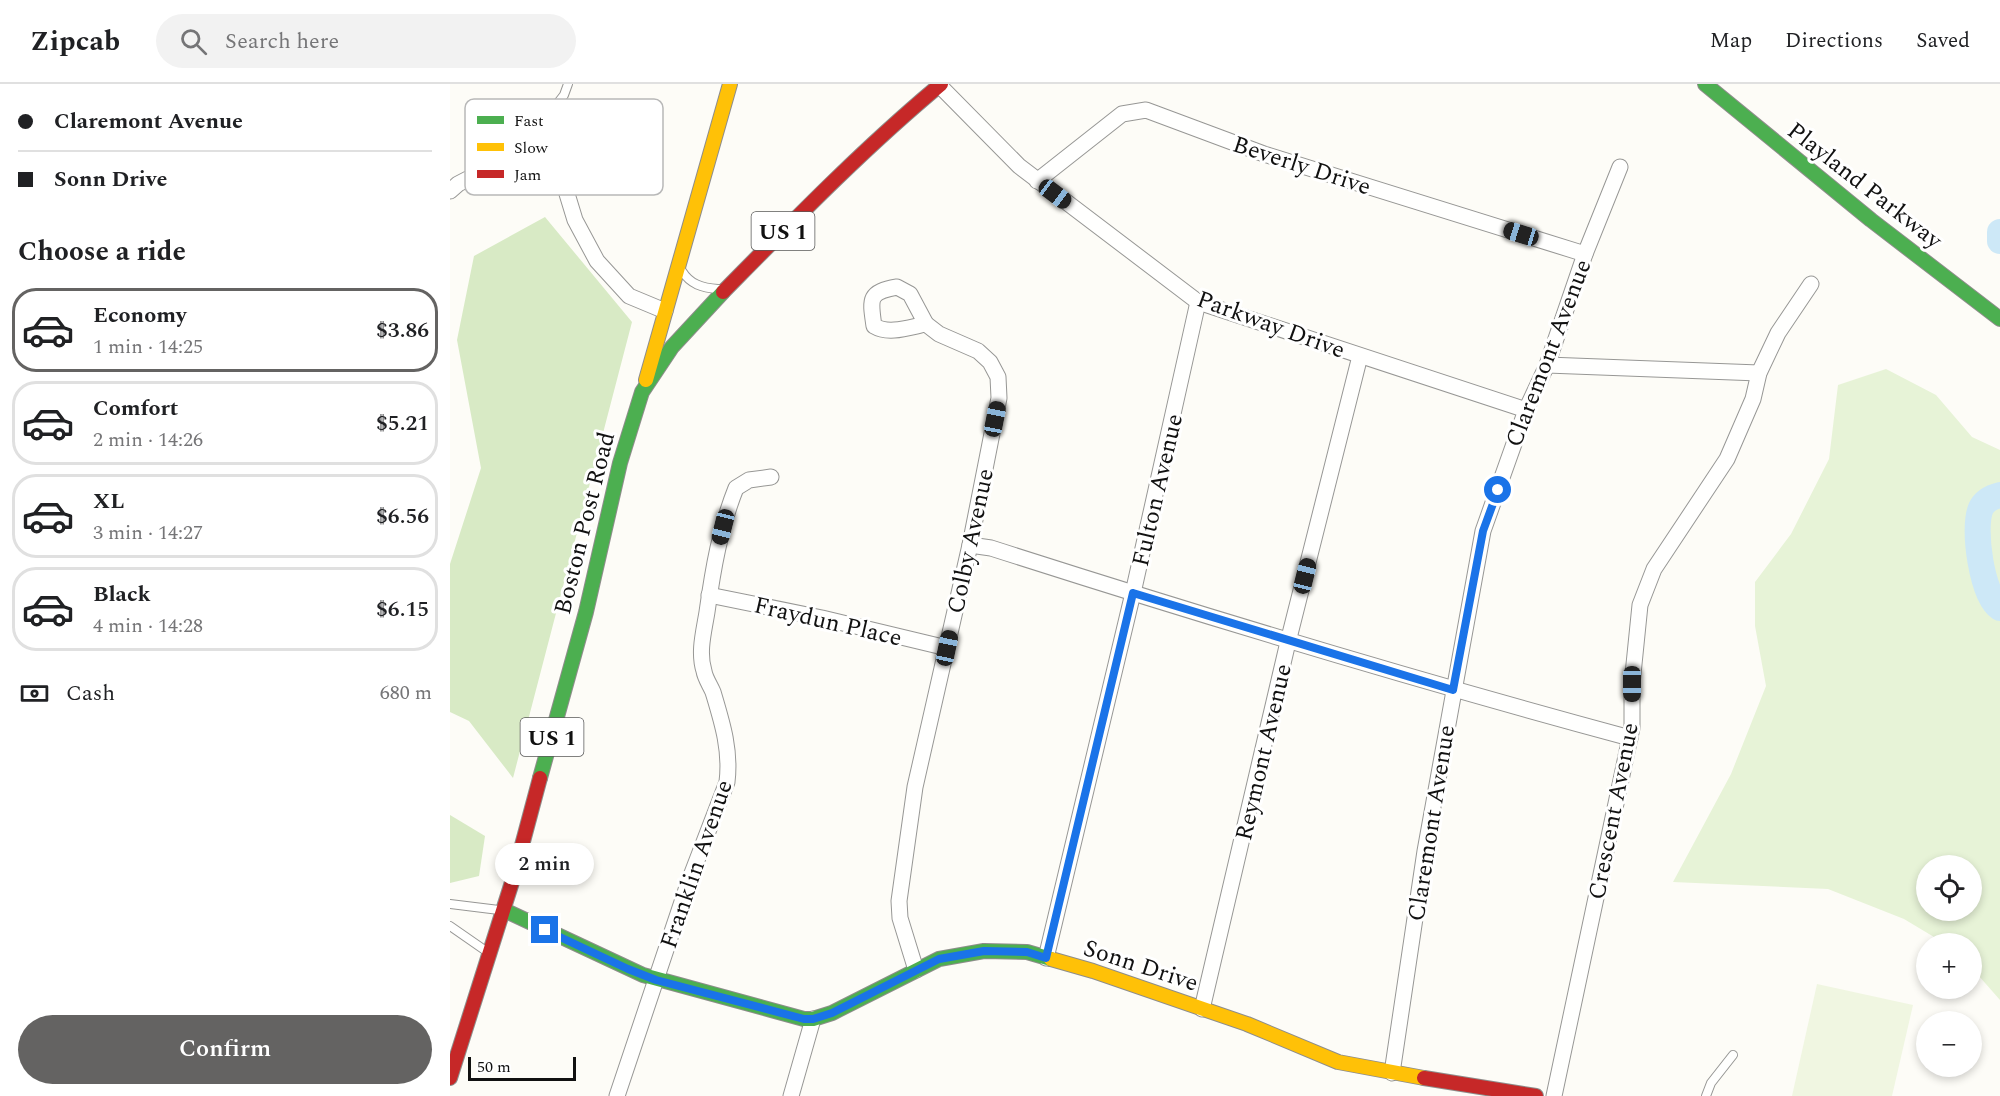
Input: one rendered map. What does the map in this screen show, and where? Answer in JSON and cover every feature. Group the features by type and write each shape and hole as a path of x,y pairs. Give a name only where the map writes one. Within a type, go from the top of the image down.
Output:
{"main road":[{"path":"642,392 730,84"},
{"name":"Playland Parkway","path":"1705,84 1871,220 2000,319"},
{"name":"Boston Post Road","path":"450,1078 504,910 579,641 620,462 642,392 672,346 725,289 894,123 940,85"},
{"path":"504,910 656,980 804,1019 813,1019"},
{"name":"Sonn Drive","path":"813,1019 832,1013 939,959 984,951 1027,952 1093,971 1247,1024 1338,1062 1392,1074 1536,1096"}],"street":[{"name":"Parkway Drive","path":"940,85 1002,150 1037,181 1198,302 1526,410"},
{"name":"Beverly Drive","path":"1037,181 1122,114 1146,110 1264,154 1586,254"},
{"name":"Claremont Avenue","path":"1392,1074 1425,851 1483,531 1526,410 1547,365 1586,254 1620,167"},
{"path":"450,191 465,180"},
{"path":"568,195 576,220 597,261 629,296 665,311"},
{"name":"Crescent Avenue","path":"1554,1096 1632,728 1632,684 1640,605 1654,569 1727,459 1753,399 1759,373 1778,333 1810,284"},
{"name":"Fulton Avenue","path":"1046,958 1133,593 1198,302"},
{"name":"Colby Avenue","path":"916,970 900,918 899,901 915,788 970,545 999,398 998,377 990,362 978,351 939,334 926,324"},
{"name":"Reymont Avenue","path":"1202,1009 1288,642 1360,356"},
{"path":"1547,365 1759,373"},
{"name":"Franklin Avenue","path":"617,1096 728,774 727,744 712,690 704,672 701,652 714,559 736,488 749,480 771,477"},
{"path":"970,545 991,548 1288,642 1630,738"},
{"name":"Fraydun Place","path":"709,595 822,618 947,648"},
{"path":"791,1096 813,1019"}],"lane":[{"path":"561,99 568,84"},
{"path":"679,264 685,275 701,287 725,289"},
{"path":"450,904 504,910"},
{"path":"450,926 490,954"},
{"path":"1706,1096 1711,1083 1733,1055"}],"green space":[{"path":"545,217 632,322 513,778 469,721 450,712 450,564 481,468 457,340 474,256"},
{"path":"1886,369 1936,395 1972,437 2000,450 2000,1000 1982,980 1982,933 1927,933 1904,919 1828,889 1673,882 1731,774 1766,686 1755,626 1755,582 1791,534 1829,459 1838,385"},
{"path":"450,815 485,836 479,876 450,883"},
{"path":"1817,984 1913,1005 1892,1096 1792,1096"}],"waterway":[{"path":"2000,232 2000,241"},
{"path":"2000,495 1989,499 1983,505 1978,518 1980,561 1988,590 2000,608"}],"traffic: fast":[{"path":"1705,84 1871,220 2000,319"},
{"path":"540,778 586,612 620,463 642,392 672,347 723,292"},
{"path":"504,910 643,975 804,1019 813,1019 832,1013 939,959 984,951 1027,952 1051,959"}],"traffic: slow":[{"path":"646,380 730,84"},
{"path":"1051,959 1093,971 1247,1024 1338,1062 1424,1078"}],"traffic: jam":[{"path":"723,292 857,159 941,84"},
{"path":"450,1078 513,879 540,778"},
{"path":"1424,1078 1536,1096"}],"route":[{"path":"545,930 656,980 804,1019 823,1017 832,1013 939,959 984,951 1027,952 1046,958 1133,593 1288,642 1453,690 1483,531 1498,490"}]}
